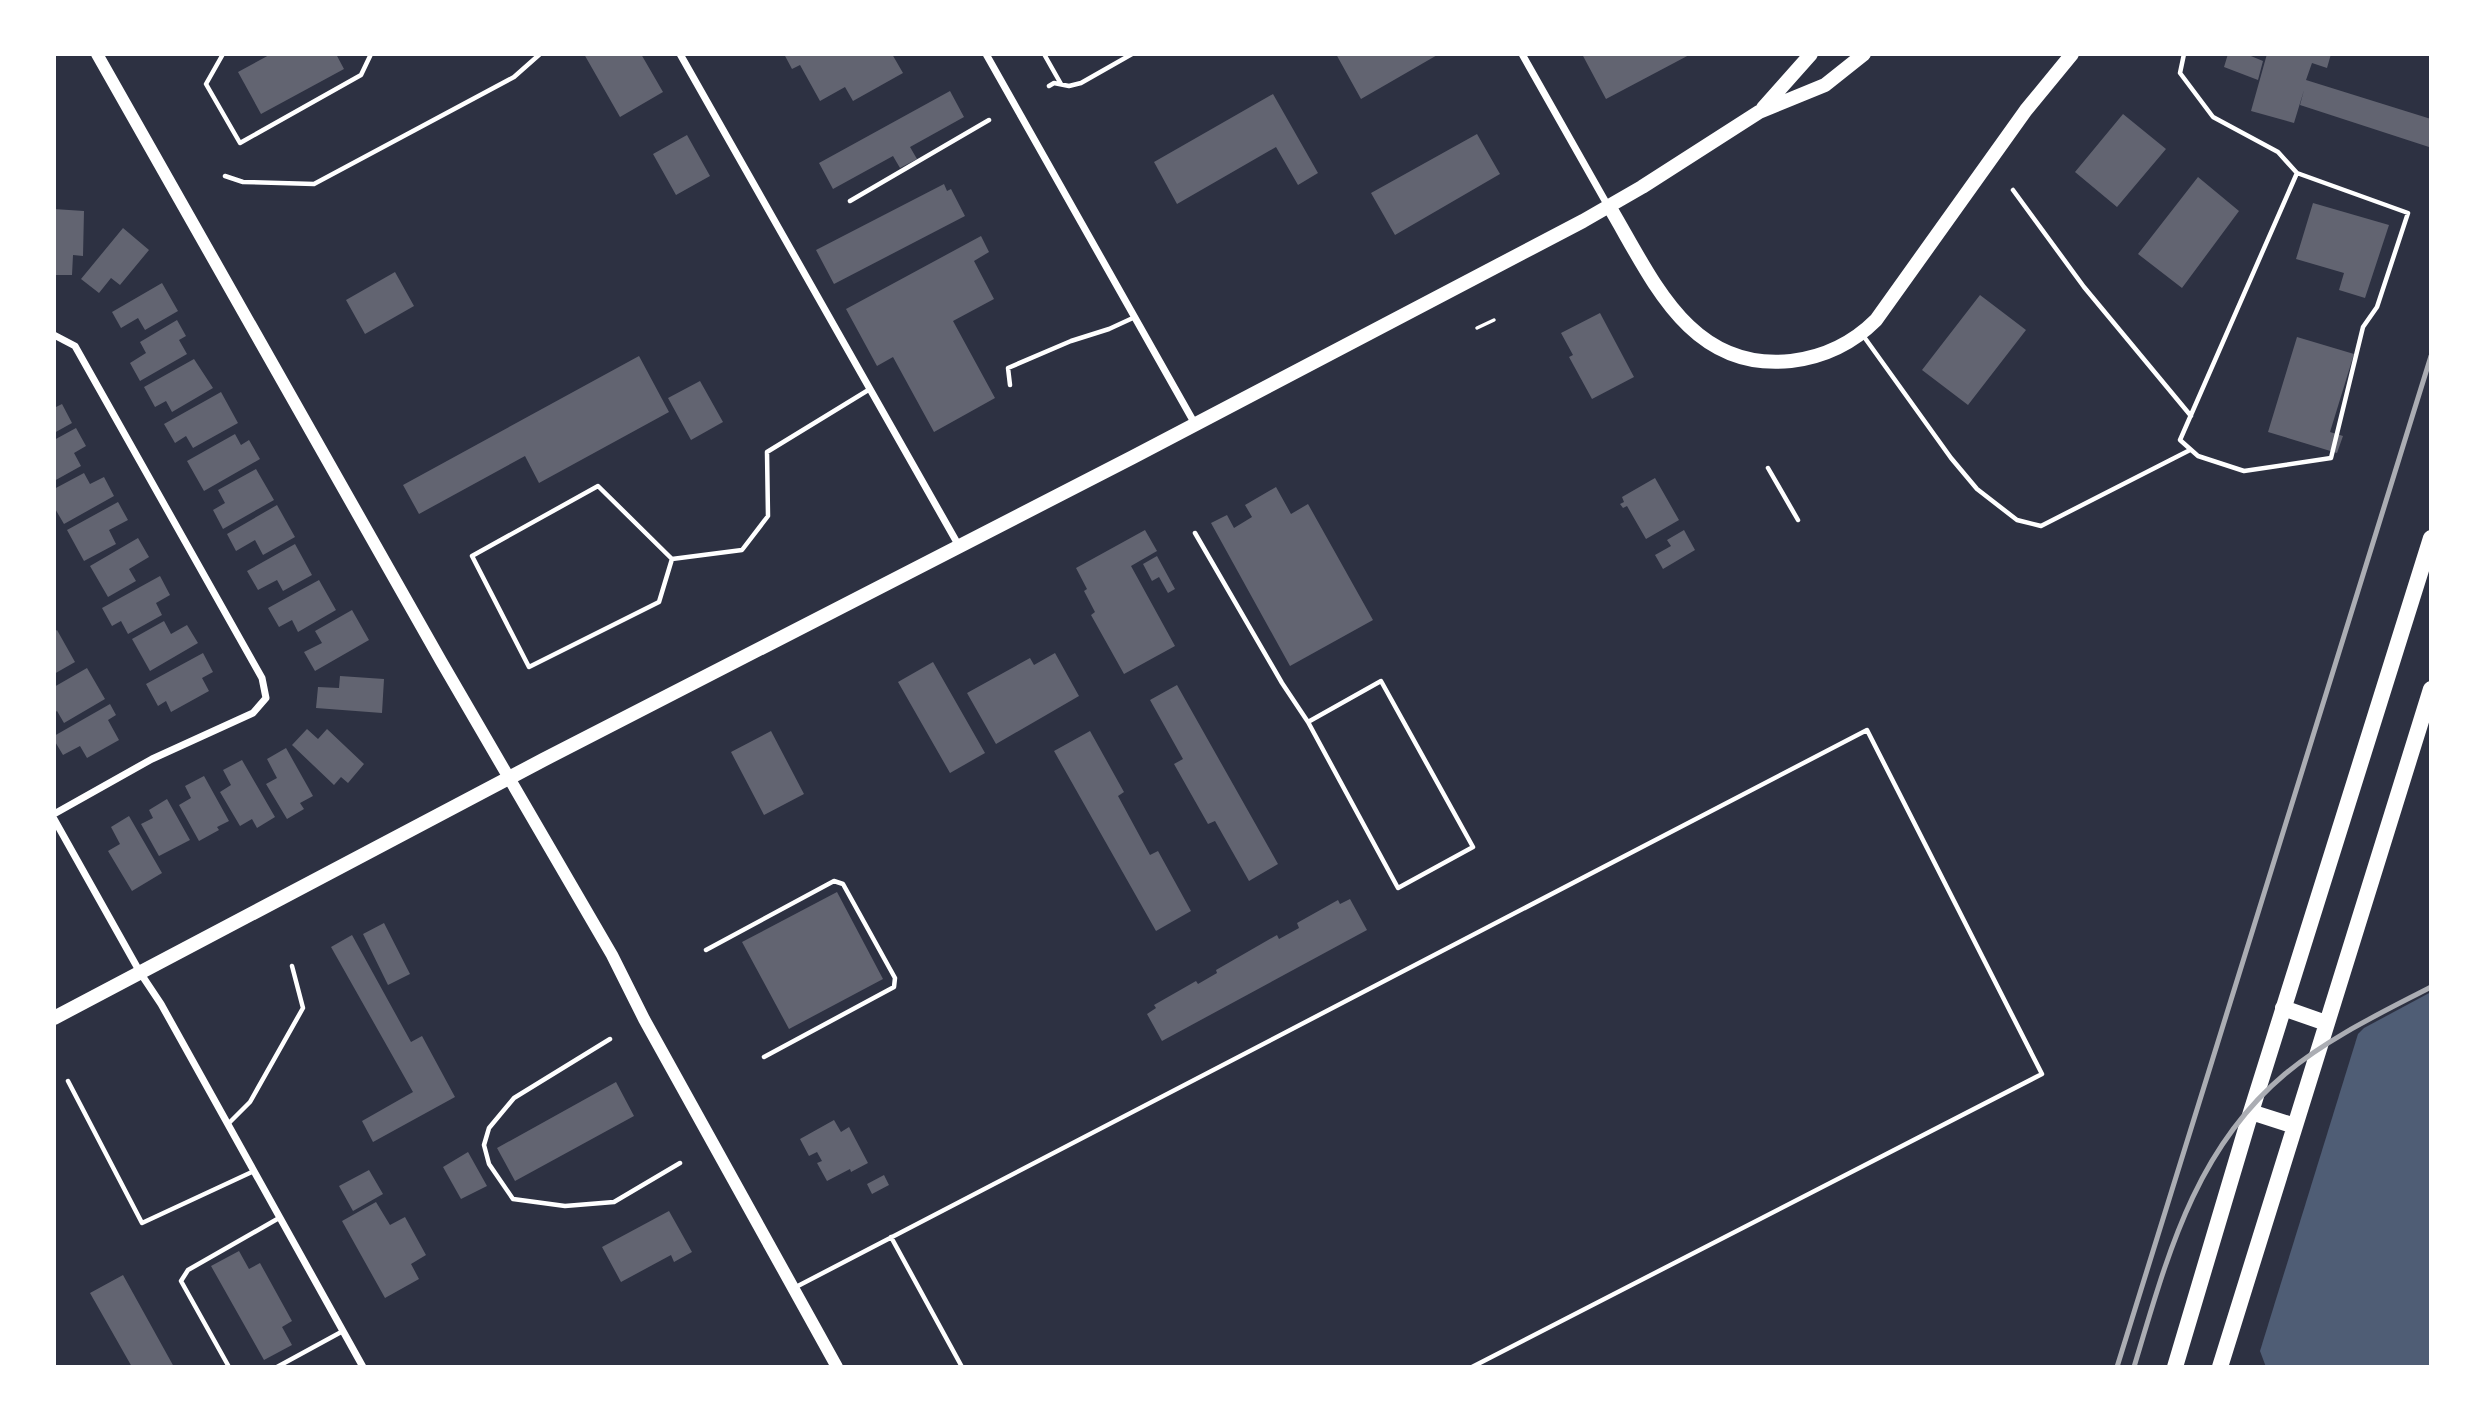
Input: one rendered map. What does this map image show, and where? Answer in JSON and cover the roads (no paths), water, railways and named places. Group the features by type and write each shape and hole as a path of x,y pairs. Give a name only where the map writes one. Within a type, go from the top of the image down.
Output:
{"highway":[{"path":"2175,1367 2250,1112 2431,538"},
{"path":"2220,1367 2431,688"},
{"path":"2283,1008 2326,1023"},
{"path":"2250,1112 2295,1126"}],"main road":[{"path":"1759,112 1811,54"},
{"path":"54,1018 1609,206 1759,112 1825,85 1864,54"},
{"path":"1609,206 1666,300 1696,335 1740,356 1782,362 1824,354 1862,334 1887,306 2019,120 2072,54"}],"street":[{"path":"97,54 447,671 612,955 644,1019 837,1367"},
{"path":"680,54 959,547"},
{"path":"986,54 1195,424"},
{"path":"1522,54 1609,206"},
{"path":"54,814 152,759 253,713 266,698 262,678 75,346 55,335"},
{"path":"54,820 141,974 161,1004 363,1367"}],"lane":[{"path":"223,54 206,84 240,144 361,75 371,54"},
{"path":"225,176 243,182 314,184 514,77 540,54"},
{"path":"1044,54 1061,85"},
{"path":"1049,86 1054,83 1069,86 1082,83 1132,54"},
{"path":"2184,54 2180,73 2213,117 2278,152 2297,173 2408,213 2377,307 2363,327 2331,458 2244,471 2198,456 2180,440 2297,173"},
{"path":"850,201 989,120"},
{"path":"2013,190 2084,287 2191,416"},
{"path":"1010,385 1008,368 1135,317"},
{"path":"1862,334 1951,458 1977,489 2017,520 2041,526 2190,450"},
{"path":"672,559 742,550 768,516 767,452 870,389"},
{"path":"1768,468 1798,520"},
{"path":"598,486 672,559 659,602 528,667 471,556 598,486"},
{"path":"1195,533 1282,683 1308,722 1398,888 1473,847 1381,681 1308,722"},
{"path":"794,1288 1867,730 2042,1074 1472,1367"},
{"path":"706,950 834,881 843,884 895,978 894,987 764,1057"},
{"path":"228,1124 250,1102 303,1008 292,967"},
{"path":"610,1039 514,1098 489,1128 484,1146 489,1164 513,1199 565,1206 614,1202 680,1163"},
{"path":"68,1081 142,1223 254,1171"},
{"path":"229,1367 181,1281 188,1270 280,1217"},
{"path":"891,1237 962,1367"},
{"path":"276,1367 342,1331"}],"water":[{"path":"2431,992 2431,1367 2266,1367 2260,1351 2358,1034 2364,1028"}],"railway":[{"path":"2117,1367 2431,356"},
{"path":"2134,1367 2172,1246 2206,1171 2228,1137 2254,1104 2302,1061 2355,1027 2431,987"}]}
